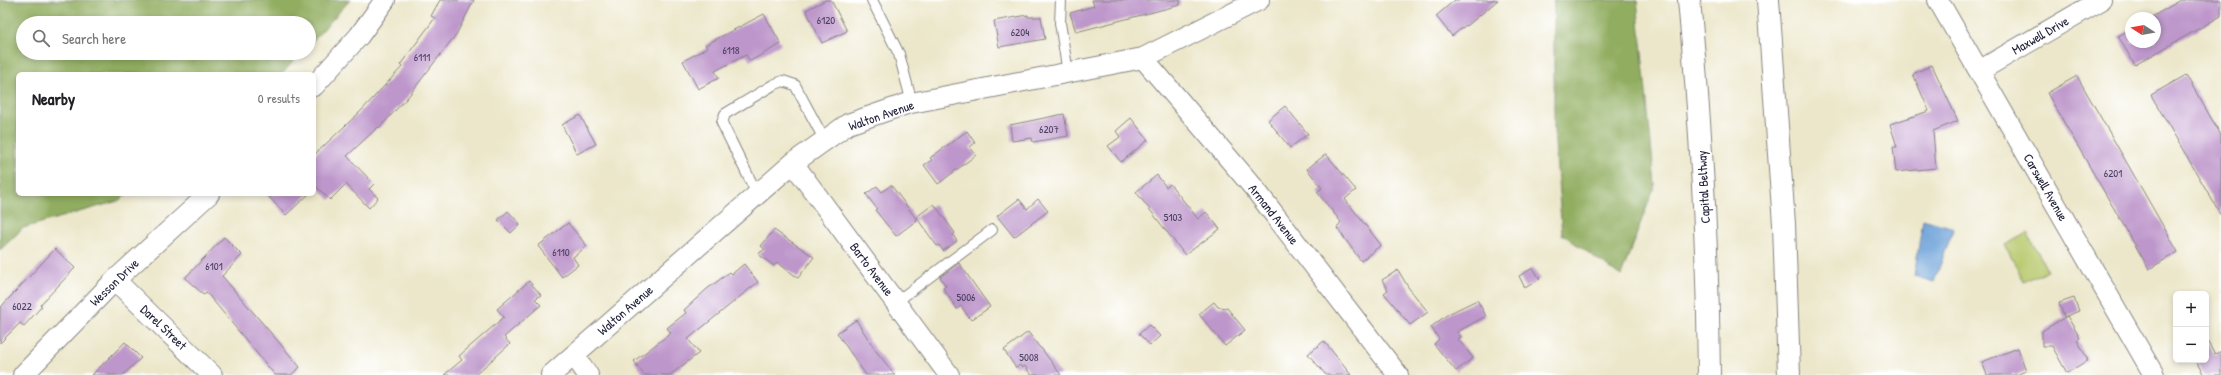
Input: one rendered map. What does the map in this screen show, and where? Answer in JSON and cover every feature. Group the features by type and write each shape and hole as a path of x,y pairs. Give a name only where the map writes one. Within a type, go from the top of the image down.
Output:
{"highway":[{"name":"Capital Beltway","path":"1689,0 1697,91 1705,226 1709,375"},
{"path":"1768,0 1783,217 1788,375"}],"street":[{"path":"316,84 359,36 385,0"},
{"name":"Walton Avenue","path":"551,375 793,163 848,124 912,103 1143,58 1259,0"},
{"name":"Carswell Avenue","path":"1938,0 2154,375"},
{"name":"Maxwell Drive","path":"1979,71 2101,0"},
{"name":"Armand Avenue","path":"1143,58 1254,188 1398,375"},
{"name":"Barto Avenue","path":"793,163 949,375"},
{"name":"Wesson Drive","path":"23,375 114,280 207,196"},
{"name":"Darel Street","path":"114,280 212,375"},
{"path":"574,355 588,375"}],"lane":[{"path":"872,0 899,54 912,103"},
{"path":"1061,0 1060,23 1068,73"},
{"path":"758,194 722,123 725,114 774,85 783,82 795,85 825,141"},
{"path":"896,302 992,230"}],"green space":[{"path":"0,0 350,0 316,37 316,16 16,16 16,60 295,60 284,72 16,72 16,196 124,196 118,201 23,228 0,250"},
{"path":"1554,0 1637,0 1655,185 1621,276 1562,234 1554,130"},
{"path":"2027,233 2047,270 2024,282 2005,245"}],"water":[{"path":"1923,219 1954,228 1934,282 1914,276"}],"building":[{"path":"440,0 474,0 457,33 407,98 379,128 378,127 347,156 374,184 369,189 378,198 369,208 346,184 330,200 316,186 316,153 361,111 402,67 400,65 435,18 431,16"},
{"path":"826,0 831,0 847,31 822,43 806,10"},
{"path":"1092,0 1180,0 1180,5 1076,32 1070,13 1094,6"},
{"path":"1455,0 1498,0 1467,26 1466,25 1452,36 1436,16"},
{"path":"2181,0 2221,0 2221,16 2135,65 2125,48 2161,48 2160,12"},
{"path":"764,14 781,44 750,61 746,55 715,71 719,78 698,89 683,61 707,48 705,45"},
{"path":"1028,15 1028,17 1041,17 1045,39 999,47 994,21"},
{"path":"2125,32 2125,48 2118,36"},
{"path":"1932,65 1958,121 1933,131 1936,168 1896,172 1893,147 1897,147 1890,124 1929,111 1913,74"},
{"path":"2186,75 2221,135 2221,215 2151,95"},
{"path":"2077,76 2178,252 2149,269 2047,93"},
{"path":"1285,106 1308,134 1290,148 1268,120"},
{"path":"1064,114 1068,136 1033,142 1032,138 1012,141 1010,125"},
{"path":"580,115 596,144 577,154 562,125"},
{"path":"1131,118 1148,140 1121,162 1108,146 1120,137 1116,131"},
{"path":"967,131 975,143 970,147 976,155 938,184 924,165 932,160 930,158"},
{"path":"1326,154 1356,190 1345,199 1381,245 1361,261 1337,228 1341,222 1317,192 1322,188 1307,169"},
{"path":"1157,175 1166,187 1170,184 1198,219 1206,212 1220,229 1185,255 1136,192"},
{"path":"891,185 917,220 896,236 875,210 877,209 866,194 877,186 882,192"},
{"path":"268,196 307,196 286,215"},
{"path":"1019,199 1027,209 1038,199 1048,211 1014,237 997,216"},
{"path":"934,204 955,233 953,235 957,241 943,251 939,245 937,246 916,217"},
{"path":"508,211 520,224 511,233 498,220"},
{"path":"568,223 587,246 573,257 578,265 562,277 538,246"},
{"path":"774,230 814,257 798,278 777,262 774,266 758,254 765,249 761,246"},
{"path":"224,237 242,255 222,276 300,367 291,375 275,375 206,292 204,295 185,278"},
{"path":"55,249 75,268 40,305 42,306 24,326 20,323 0,343 0,308"},
{"path":"959,263 990,307 971,320 961,306 957,309 943,288 946,286 940,277"},
{"path":"744,264 758,282 688,339 699,353 670,375 644,375 634,361 671,333 667,328 686,313 684,310 707,289 730,272 732,274"},
{"path":"1533,268 1540,279 1525,288 1519,276"},
{"path":"1398,270 1408,287 1428,312 1410,325 1384,293 1388,290 1382,280"},
{"path":"529,281 541,295 535,299 541,305 504,337 510,344 475,375 444,375 462,360 459,356 504,317 497,309"},
{"path":"2074,298 2079,311 2064,317 2059,303"},
{"path":"1477,300 1486,316 1457,332 1461,337 1458,339 1473,358 1456,371 1434,344 1439,339 1431,327 1448,314"},
{"path":"1214,302 1218,307 1227,308 1245,330 1225,346 1199,314"},
{"path":"2067,316 2080,338 2077,340 2088,360 2067,373 2052,346 2042,346 2042,331"},
{"path":"856,320 876,351 895,375 866,375 837,333"},
{"path":"1149,325 1160,336 1150,345 1139,334"},
{"path":"1028,332 1061,375 1031,375 1025,366 1022,368 1020,365 1016,368 1004,350"},
{"path":"1324,341 1351,375 1326,375 1308,354"},
{"path":"125,342 141,358 123,375 92,375"},
{"path":"2209,344 2215,355 2221,351 2221,375 2204,375 2197,363 2209,363"},
{"path":"2018,348 2026,371 2016,375 1987,375 1982,362"}]}
